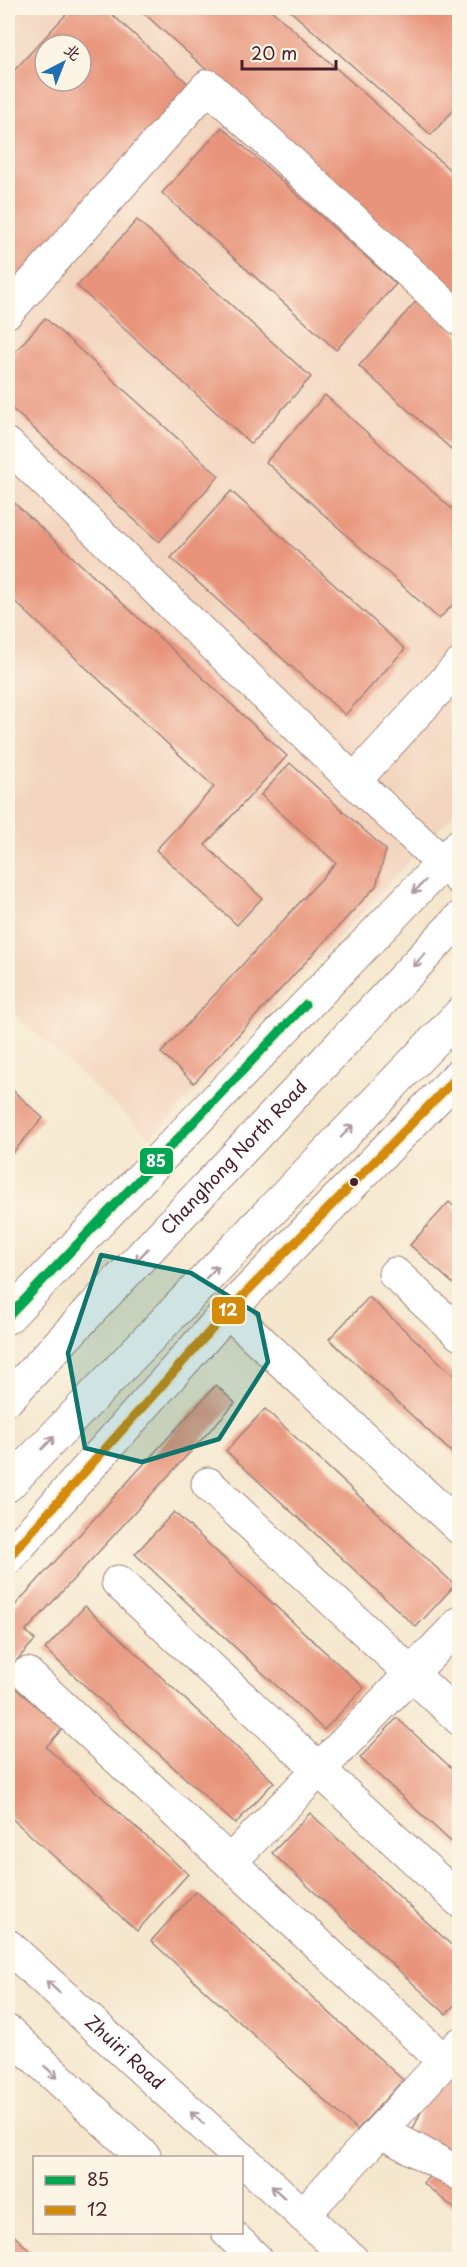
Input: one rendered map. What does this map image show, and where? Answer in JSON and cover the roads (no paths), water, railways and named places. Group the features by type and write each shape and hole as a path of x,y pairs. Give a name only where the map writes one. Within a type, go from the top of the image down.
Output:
{"main road":[{"path":"8,311 208,86 459,319"},
{"path":"8,445 354,781 454,862 8,1317"},
{"path":"354,781 459,665"},
{"name":"Changhong North Road","path":"8,1398 459,918"},
{"path":"8,1485 459,1014"},
{"path":"8,1558 228,1311 459,1074"},
{"path":"395,1274 459,1334"},
{"path":"228,1311 459,1528"},
{"path":"208,1484 459,1719"},
{"path":"118,1582 459,1901"},
{"path":"230,1862 459,1623"},
{"path":"27,1674 230,1862 446,2047 380,2131 303,2215"},
{"name":"Zhuiri Road","path":"8,1946 239,2156"},
{"path":"8,2032 144,2156"},
{"path":"380,2131 459,2174"},
{"name":"Zhuiri Road","path":"243,2160 352,2259"},
{"path":"230,2234 257,2259"}]}
